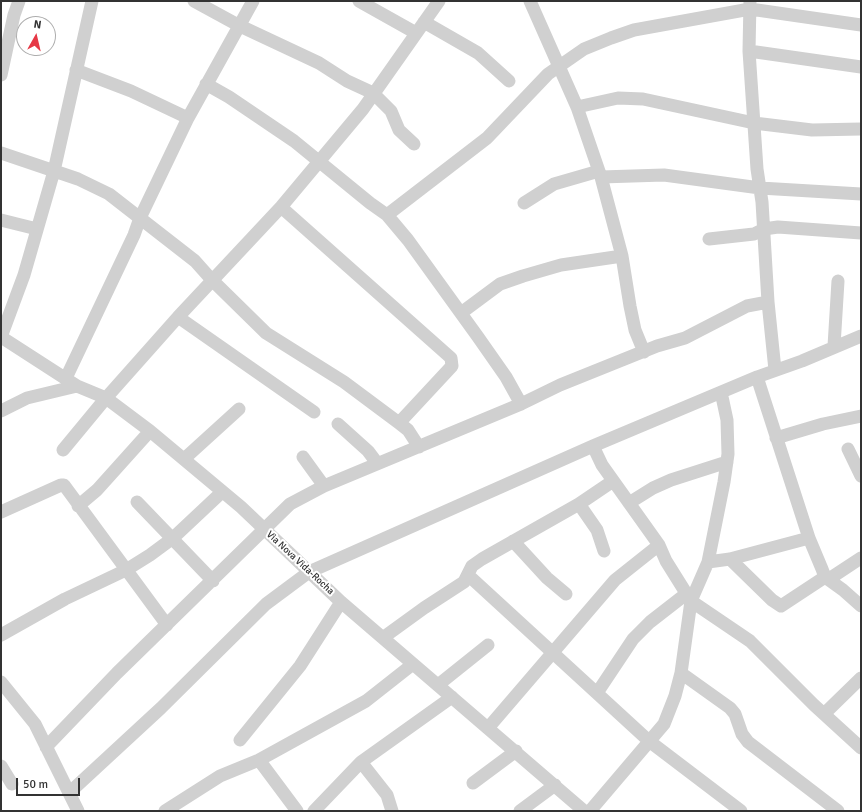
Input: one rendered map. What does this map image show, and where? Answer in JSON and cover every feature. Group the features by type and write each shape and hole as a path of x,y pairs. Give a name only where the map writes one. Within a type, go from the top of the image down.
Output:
{"street":[{"path":"1,75 13,22 20,1"},
{"path":"1,337 17,297 54,171 92,1"},
{"path":"194,1 238,25 319,63 347,81 373,93 392,111 399,130 414,144"},
{"path":"66,378 188,118 238,25 253,1"},
{"path":"359,1 416,33"},
{"path":"63,450 106,398 211,279 281,206 317,161 363,109 439,1"},
{"path":"530,1 577,107 600,174 622,256 635,330 644,352"},
{"path":"750,5 749,51 757,169 764,229 768,302 775,370"},
{"path":"387,215 487,138 548,74 584,49 634,30 750,5 861,25"},
{"path":"424,22 478,53 509,80"},
{"path":"749,51 861,67"},
{"path":"76,70 131,91 188,118"},
{"path":"206,84 260,117 294,141 317,161 387,215 408,240 461,313 506,377 520,404"},
{"path":"577,107 618,98 643,99 754,123 812,130 861,129"},
{"path":"1,153 92,185 109,194 195,261 211,279 266,333 344,382 399,422 408,430 419,447"},
{"path":"524,202 554,184 600,174 664,175 760,188 861,194"},
{"path":"281,206 370,288 451,358 452,366 399,422"},
{"path":"1,220 37,229"},
{"path":"709,238 754,234 764,229 788,227 861,233"},
{"path":"461,313 500,284 561,265 622,256"},
{"path":"834,346 838,281"},
{"path":"46,747 117,673 213,581 290,504 324,486 376,463 419,447 520,404 560,385 644,352 685,338 747,306 768,302"},
{"path":"178,317 314,412"},
{"path":"69,793 161,708 262,608 282,590 309,572 593,446 757,377 802,361 834,346 861,336"},
{"name":"Via Nova Vida-Rocha","path":"1,337 77,386 106,398 150,431 264,529 341,602 384,637 413,664 584,811"},
{"path":"757,377 809,538 827,578 861,606"},
{"path":"1,411 27,398 77,386"},
{"path":"590,811 664,724 681,673 688,597 708,562 718,519 727,462 727,420 721,392"},
{"path":"184,459 239,409"},
{"path":"776,438 823,424 861,416"},
{"path":"338,424 368,452 376,463"},
{"path":"78,506 106,480 150,431"},
{"path":"593,446 613,481 659,545 688,597 750,641 861,748"},
{"path":"848,449 861,476"},
{"path":"303,457 324,486"},
{"path":"629,503 652,488 671,480 727,462"},
{"path":"384,637 458,586 468,575 472,566 579,504 613,481"},
{"path":"1,512 64,485 78,506 104,538 167,624"},
{"path":"1,635 65,598 126,570 173,538 222,492"},
{"path":"137,502 213,581"},
{"path":"579,504 597,530 604,551"},
{"path":"708,562 730,559 809,538"},
{"path":"513,541 547,578 566,594"},
{"path":"488,728 615,580 659,545"},
{"path":"730,559 780,606 861,558"},
{"path":"468,575 649,741 741,811"},
{"path":"597,693 633,639 650,622 688,597"},
{"path":"240,740 300,666 341,602"},
{"path":"438,685 488,645"},
{"path":"165,811 220,776 259,760 366,701 413,664"},
{"path":"681,673 730,708 735,714 742,734 748,742 838,811"},
{"path":"824,714 861,678"},
{"path":"1,682 27,713 78,811"},
{"path":"314,811 361,762 452,697"},
{"path":"472,783 516,751"},
{"path":"259,760 297,811"},
{"path":"361,762 387,795 392,811"},
{"path":"1,766 12,784"},
{"path":"520,811 555,785"}]}
